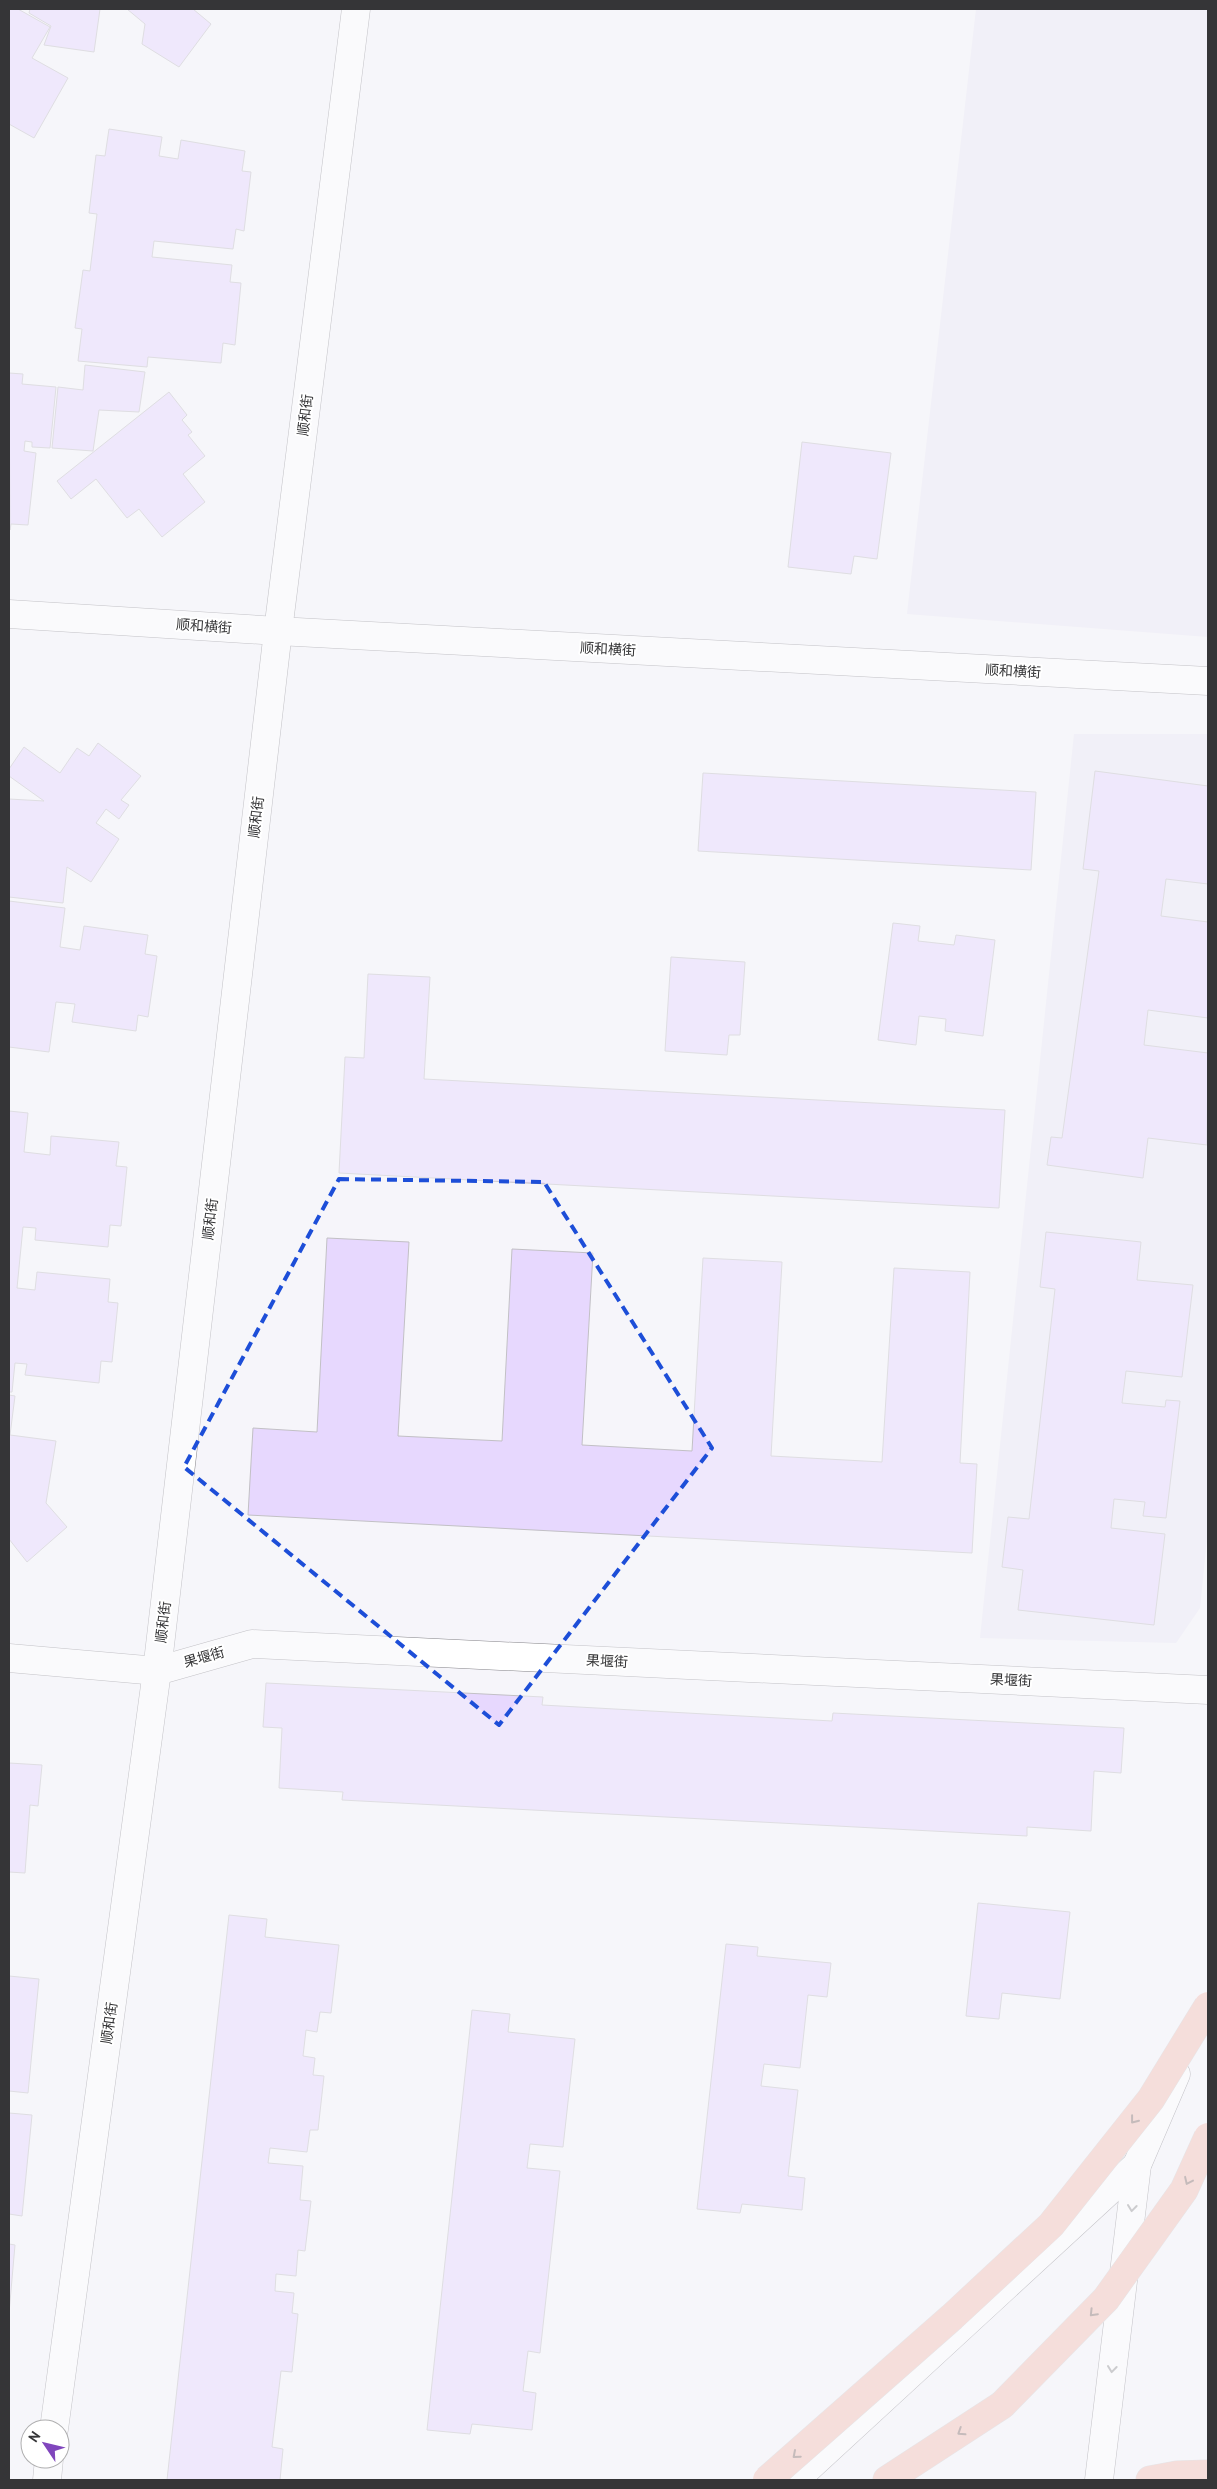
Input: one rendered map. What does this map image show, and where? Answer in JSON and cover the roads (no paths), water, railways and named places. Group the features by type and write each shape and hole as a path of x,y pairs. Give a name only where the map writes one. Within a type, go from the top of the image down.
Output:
{"highway":[{"path":"767,2480 952,2317 1051,2225 1151,2099 1208,2006"},
{"path":"887,2480 1002,2405 1106,2299 1184,2190 1208,2137"},
{"path":"1150,2480 1177,2474 1208,2474"}],"street":[{"name":"顺和街","path":"55,2419 157,1671 278,631 356,9"},
{"name":"顺和横街","path":"9,614 278,631 1208,681"},
{"name":"果堰街","path":"9,1658 157,1671 252,1644 1208,1690"},
{"path":"1099,2480 1137,2165 1208,1999"},
{"path":"795,2480 1137,2165"}]}
